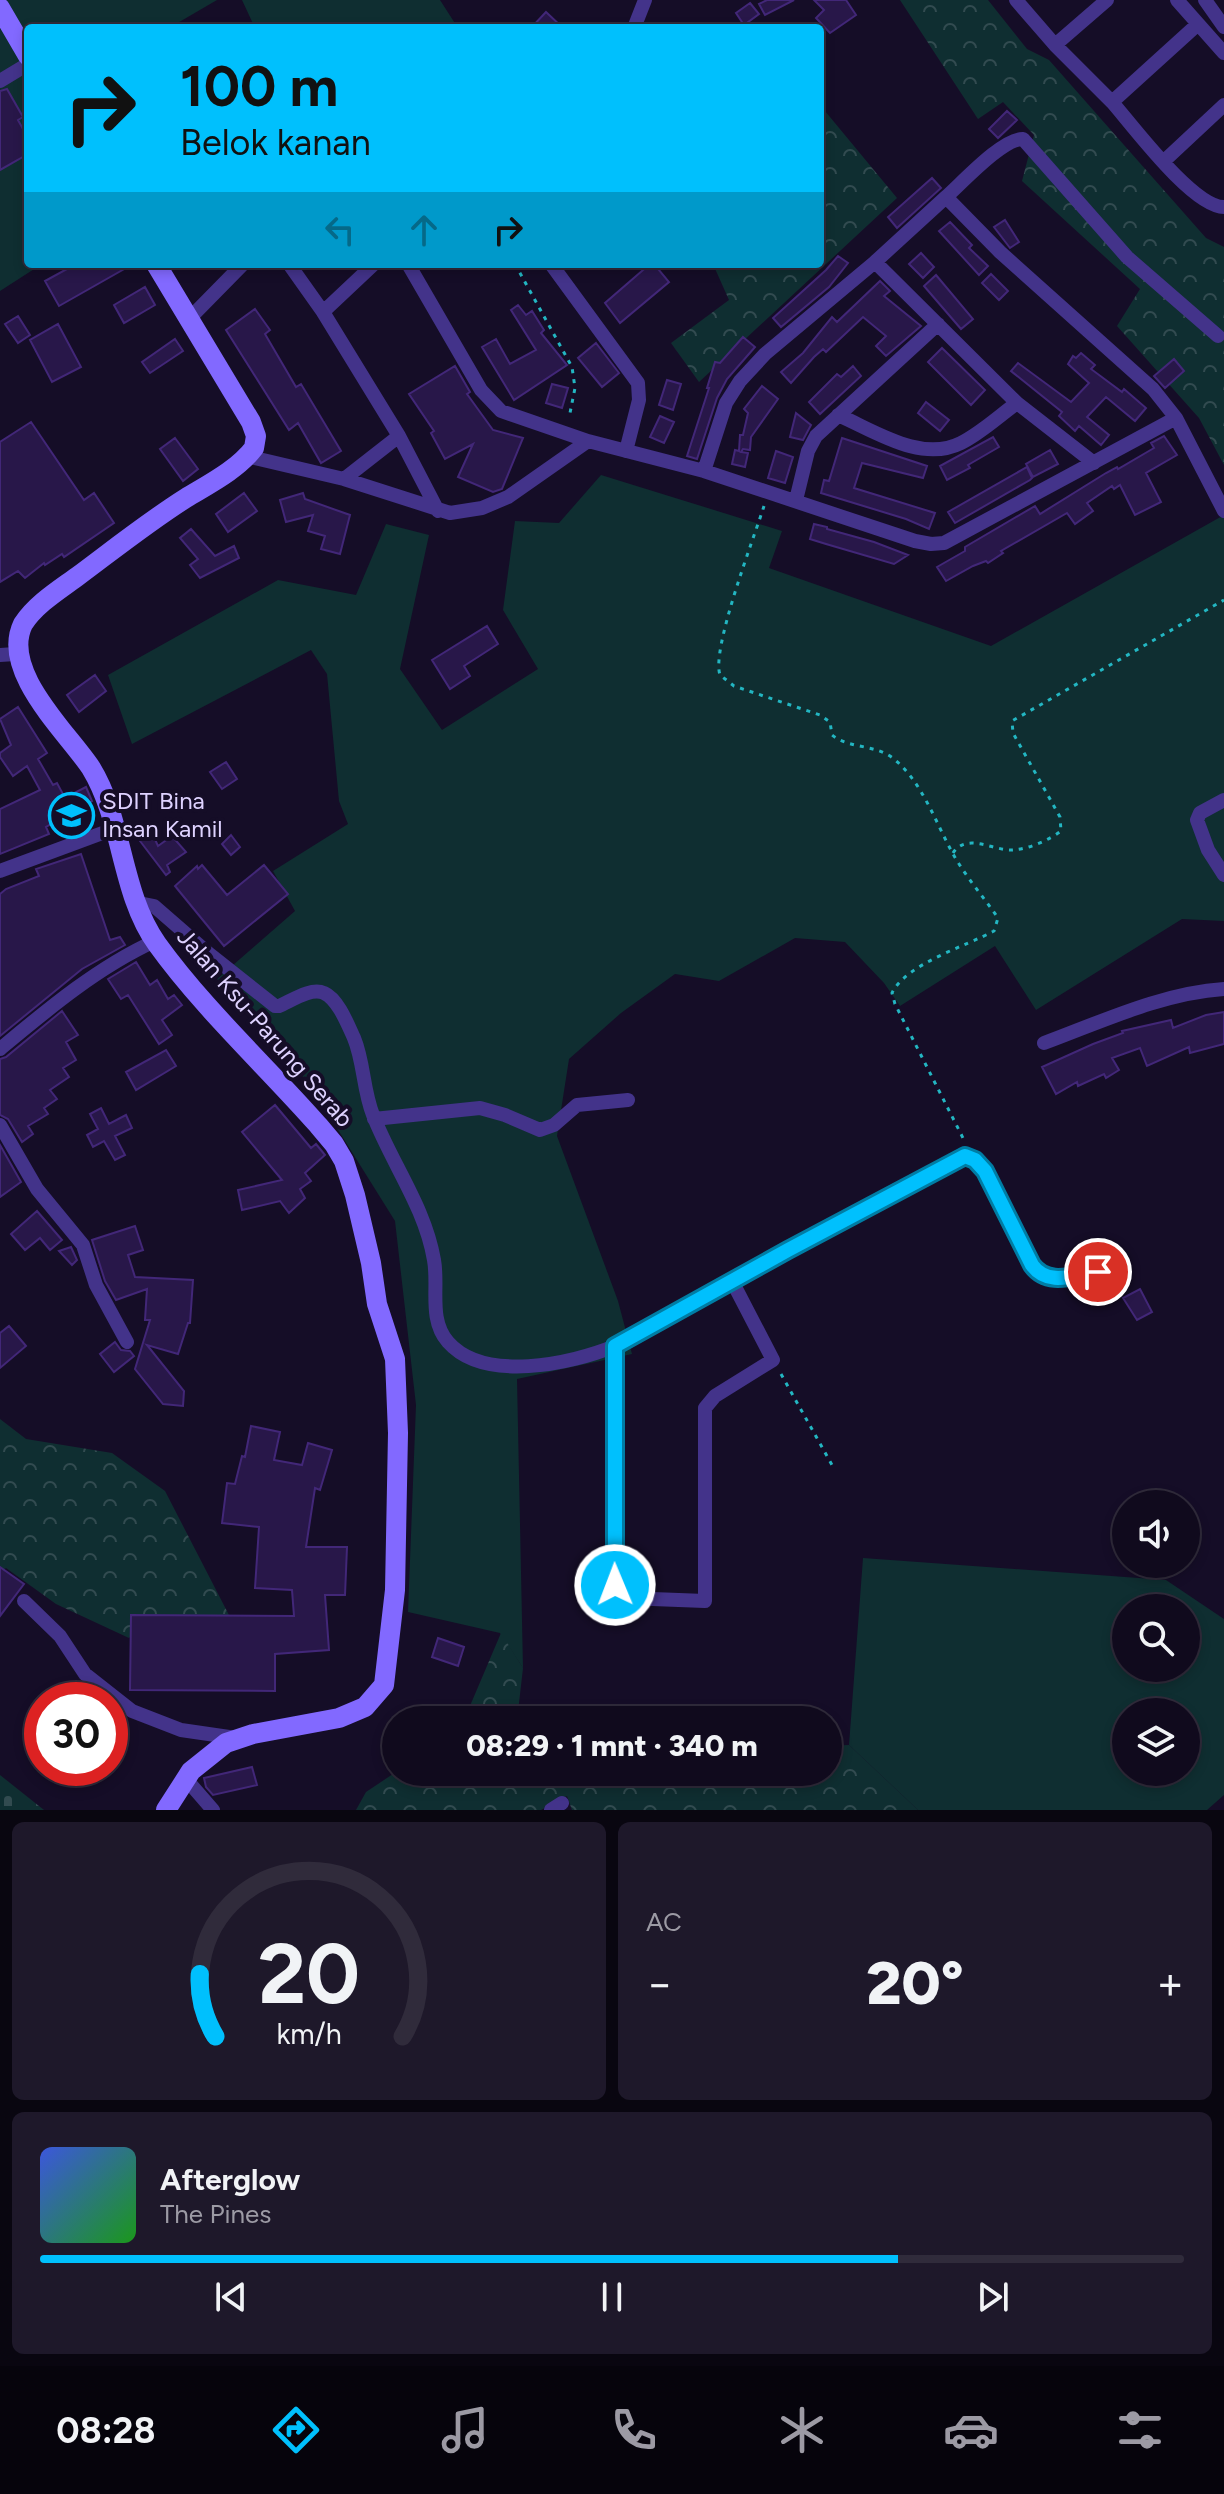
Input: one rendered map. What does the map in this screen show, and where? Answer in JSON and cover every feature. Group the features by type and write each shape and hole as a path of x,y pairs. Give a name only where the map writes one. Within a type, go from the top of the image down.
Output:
{"street":[{"path":"636,24 645,0"},
{"path":"1016,0 1055,45 1112,102 1163,162 1202,200 1216,207 1224,207"},
{"path":"1055,45 1107,0"},
{"path":"1177,0 1224,53"},
{"path":"1205,0 1224,27"},
{"path":"0,8 24,49"},
{"path":"1112,102 1198,24"},
{"path":"0,81 24,66"},
{"path":"1163,162 1224,105"},
{"path":"704,471 726,403 740,381 765,354 1014,140 1023,139 1127,257 1218,336"},
{"path":"946,197 1000,252 1153,389 1176,418 1224,511"},
{"path":"875,262 1017,403 1094,463"},
{"path":"158,268 255,430 254,448 246,456"},
{"path":"189,319 239,268"},
{"path":"292,268 323,312 399,436 438,511"},
{"path":"323,312 370,268"},
{"path":"410,268 486,397 501,411 588,441 704,471 915,541 944,543 1176,418"},
{"path":"554,268 638,383 639,400 626,451"},
{"path":"796,500 811,444 838,415 938,324"},
{"path":"838,415 905,444 938,450 969,438 1017,403"},
{"path":"344,479 399,436"},
{"path":"246,456 344,479 450,513 482,508 508,497 588,441"},
{"name":"Jalan Ksu-Parung Serab","path":"166,1810 186,1779 207,1756 238,1738 339,1718 365,1707 378,1696 384,1685 395,1590 398,1433 395,1359 377,1304 365,1231 348,1173 334,1144 183,977 155,941 139,907 116,828 92,771 7,654 35,609 156,517 224,475 246,456"},
{"path":"1224,800 1200,813 1197,820 1208,850 1224,875"},
{"path":"0,871 116,828"},
{"path":"139,907 144,904 154,906 275,1006 315,991 323,992 332,999 355,1040 374,1119 406,1179 424,1225 434,1261 437,1323 448,1342 473,1359 507,1365 563,1363 615,1346 965,1156 975,1160 985,1171 1032,1265 1044,1278 1122,1268"},
{"path":"0,1049 85,983 128,954 155,941"},
{"path":"1044,1043 1127,1012 1224,989"},
{"path":"374,1119 480,1108 540,1130 554,1125 577,1105 628,1100"},
{"path":"0,1125 37,1189 83,1245 96,1285 127,1342"},
{"path":"615,1346 615,1576 618,1593 626,1598 705,1601 705,1408 715,1396 773,1360 732,1281"},
{"path":"24,1601 60,1636 85,1674 132,1711 181,1730 238,1738"},
{"path":"186,1779 213,1810"}],"path":[{"path":"517,268 574,373 575,388 567,433"},
{"path":"769,492 736,588 718,659 720,675 734,686 825,717 830,722 832,735 838,740 869,746 890,756 921,793 953,854 998,918 997,927 990,933 932,960 898,984 892,993 964,1139 965,1156"},
{"path":"953,854 967,842 1008,850 1025,848 1061,831 1060,817 1013,733 1012,721 1224,600"},
{"path":"773,1360 832,1465"}],"green space":[{"path":"0,0 217,0 176,24 24,24 24,268 36,268 0,291"},
{"path":"242,0 440,0 455,24 253,24"},
{"path":"900,0 988,0 1027,49 1049,60 1206,238 1224,247 1224,465 1199,418 1117,326 1140,289 1022,181 1034,135 1003,102 978,119"},
{"path":"824,110 897,198 824,266"},
{"path":"715,268 822,268 699,382 671,343 729,300"},
{"path":"601,475 782,531 769,568 991,646 1224,515 1224,921 1182,919 1036,1010 995,946 900,1006 884,983 845,942 795,938 719,981 675,974 621,1013 569,1059 557,1136 618,1301 632,1354 517,1379 523,1668 500,1633 408,1612 416,1405 395,1221 310,1085 217,979 295,911 273,871 348,824 339,801 327,674 311,650 132,744 108,675 278,580 356,595 386,524 429,535 400,669 442,730 538,669 503,610 515,521 559,523"},
{"path":"0,1419 26,1439 112,1453 165,1491 231,1619 150,1615 129,1638 56,1604 6,1568 0,1572"},
{"path":"863,1558 1166,1580 1187,1594 1112,1594 1112,1682 1200,1682 1200,1603 1224,1619 1224,1795 1207,1810 918,1810 849,1745"},
{"path":"501,1633 523,1668 519,1706 470,1706"},
{"path":"842,1745 849,1745 918,1810 572,1810 567,1796 541,1810 356,1810 366,1792 382,1781 382,1786 842,1786"},
{"path":"0,1775 44,1810 0,1810"}],"building":[{"path":"767,0 794,0 765,15 759,4"},
{"path":"814,0 846,0 856,15 830,33 816,18 824,10"},
{"path":"750,3 759,14 743,24 736,13"},
{"path":"546,12 559,24 535,24"},
{"path":"7,89 23,117 18,120 24,131 24,156 0,170 0,91"},
{"path":"1007,111 1017,120 998,138 989,129"},
{"path":"932,178 941,188 897,228 888,217"},
{"path":"1005,220 1019,242 1010,248 994,227"},
{"path":"950,222 972,245 969,248 988,266 979,275 939,231"},
{"path":"921,253 934,267 923,278 909,264"},
{"path":"838,256 848,263 829,287 781,327 773,318"},
{"path":"69,268 126,268 59,306 45,281"},
{"path":"645,268 657,268 669,282 620,323 605,303"},
{"path":"991,274 1008,291 999,300 982,283"},
{"path":"936,275 973,319 961,329 924,286"},
{"path":"880,281 890,291 884,296 921,326 886,356 876,346 886,336 863,317 826,352 823,349 814,357 791,383 781,372 803,353 832,317 837,322"},
{"path":"145,287 155,305 124,323 114,305"},
{"path":"518,305 526,315 532,311 544,330 541,333 567,365 514,400 482,347 496,339 510,364 536,350 511,310"},
{"path":"255,309 270,330 265,334 296,387 301,384 341,451 321,463 298,423 289,430 226,330"},
{"path":"18,316 30,335 18,343 5,324"},
{"path":"58,324 81,367 52,382 30,340"},
{"path":"743,337 755,347 727,379 717,398 697,459 687,456 715,362 720,363"},
{"path":"175,339 183,351 150,373 142,362"},
{"path":"596,343 619,373 602,387 578,358"},
{"path":"942,348 985,390 971,405 928,362"},
{"path":"1081,353 1095,365 1091,369 1122,392 1124,389 1146,408 1135,421 1106,397 1087,417 1109,435 1101,445 1079,426 1075,431 1059,416 1062,412 1011,371 1018,363 1071,402 1089,383 1068,364 1073,356 1076,358"},
{"path":"1174,359 1184,371 1165,388 1154,376"},
{"path":"455,366 470,392 467,394 493,430 523,438 502,489 493,492 458,477 473,444 445,459 431,433 434,431 409,394"},
{"path":"853,366 861,376 820,414 809,402 837,374 841,377"},
{"path":"667,380 681,384 673,410 659,405"},
{"path":"552,384 568,388 562,408 546,403"},
{"path":"762,386 778,399 751,437 750,450 743,449 741,452 748,453 745,467 732,464 735,450 739,451 740,435 743,435 748,413 744,409"},
{"path":"926,402 949,420 940,431 918,413"},
{"path":"796,413 811,425 803,440 790,437"},
{"path":"660,416 674,422 664,443 650,437"},
{"path":"31,422 84,500 94,493 114,523 64,557 62,554 44,563 25,578 18,571 0,582 0,442"},
{"path":"1164,436 1177,455 1146,473 1161,502 1135,515 1120,485 1114,489 1112,486 1087,503 1093,511 1075,524 1067,513 1001,551 1003,553 988,563 973,566 946,581 937,567 1035,506 1040,514 1106,473 1118,469 1154,448 1151,443"},
{"path":"993,437 999,447 947,480 940,466"},
{"path":"175,438 198,469 183,481 160,449"},
{"path":"842,438 927,466 923,478 862,463 854,488 935,513 929,529 821,493 824,480 829,481"},
{"path":"1050,450 1058,464 1033,477 1026,464"},
{"path":"776,451 793,457 785,483 768,478"},
{"path":"1027,467 1030,480 955,523 948,512"},
{"path":"244,493 257,511 228,532 216,514"},
{"path":"303,493 305,499 350,515 340,554 321,549 325,536 308,531 313,515 286,522 280,500"},
{"path":"814,524 908,555 894,564 810,539"},
{"path":"191,529 215,556 234,546 239,558 200,578 190,565 198,559 180,538"},
{"path":"487,626 498,644 464,666 470,676 450,689 432,660"},
{"path":"95,675 106,691 79,712 67,695"},
{"path":"18,707 47,753 38,759 53,785 57,783 65,798 86,787 92,801 46,827 49,834 0,854 0,809 40,790 27,766 13,776 0,757 0,753 11,745 0,719"},
{"path":"226,762 237,779 222,789 210,772"},
{"path":"153,835 158,846 172,836 186,852 167,865 170,872 166,875 140,841"},
{"path":"231,835 240,847 231,855 222,844"},
{"path":"81,854 110,940 120,937 125,945 82,969 0,1036 0,894 39,876 36,869"},
{"path":"202,865 227,895 264,865 288,894 224,946 175,886"},
{"path":"136,962 150,985 157,980 168,999 174,995 182,1005 162,1020 172,1035 159,1044 128,995 121,999 108,979"},
{"path":"62,1011 78,1035 66,1042 76,1060 63,1068 69,1077 50,1090 57,1099 44,1108 48,1114 28,1126 33,1134 22,1142 8,1119 0,1115 0,1059"},
{"path":"1224,1012 1224,1044 1190,1053 1189,1047 1147,1066 1140,1048 1112,1058 1119,1070 1106,1078 1104,1074 1078,1086 1077,1082 1056,1094 1042,1067 1122,1031 1171,1020 1173,1028 1206,1015"},
{"path":"166,1050 176,1066 136,1090 126,1072"},
{"path":"275,1105 311,1148 316,1144 325,1155 305,1173 311,1181 300,1189 305,1198 289,1213 280,1201 242,1210 238,1190 282,1180 242,1132"},
{"path":"101,1108 109,1124 126,1115 132,1128 115,1136 125,1155 115,1160 104,1141 93,1147 87,1135 98,1129 90,1114"},
{"path":"0,1145 21,1182 0,1197"},
{"path":"37,1211 62,1240 50,1250 40,1238 25,1250 11,1234"},
{"path":"135,1226 143,1250 128,1255 135,1277 193,1280 190,1323 178,1354 147,1345 184,1391 183,1406 163,1404 135,1369 150,1320 145,1320 147,1289 116,1300 105,1281 92,1240"},
{"path":"71,1247 77,1260 72,1265 59,1251"},
{"path":"1140,1289 1152,1312 1137,1320 1123,1298"},
{"path":"9,1326 26,1346 0,1368 0,1333"},
{"path":"115,1342 121,1350 130,1351 134,1356 114,1372 100,1354"},
{"path":"251,1426 280,1432 274,1460 302,1465 308,1443 332,1450 320,1490 315,1488 306,1547 347,1547 345,1595 325,1595 329,1650 275,1654 275,1691 130,1690 131,1615 294,1616 292,1590 255,1588 259,1527 222,1523 227,1483 235,1484 242,1456 245,1457"},
{"path":"0,1567 24,1584 0,1616"},
{"path":"438,1638 464,1647 458,1666 432,1657"},
{"path":"252,1767 257,1785 213,1795 206,1787 204,1778"}],"place":[{"name":"SDIT Bina Insan Kamil","path":"71,815"}],"route":[{"path":"615,1585 615,1346 965,1156 975,1160 985,1171 1040,1275 1049,1279 1098,1272"}]}
